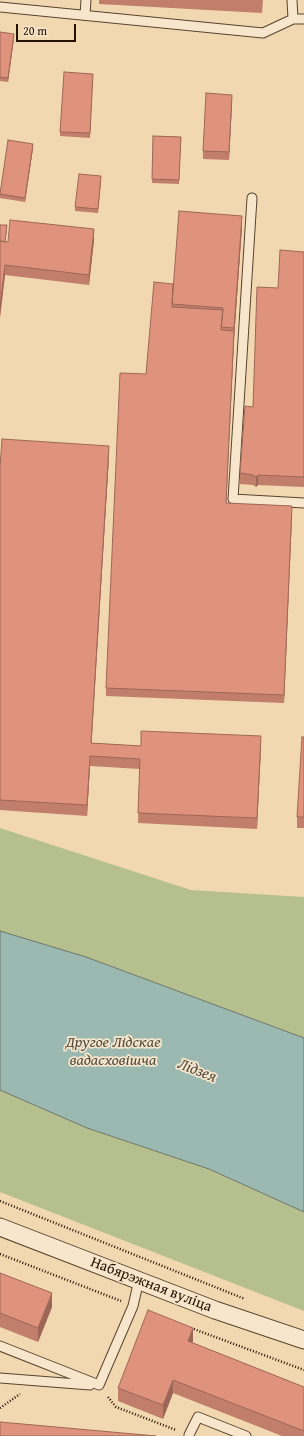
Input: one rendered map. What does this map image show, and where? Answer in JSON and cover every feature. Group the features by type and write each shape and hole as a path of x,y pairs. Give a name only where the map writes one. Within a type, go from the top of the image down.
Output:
{"street":[{"name":"Набярэжная вуліца","path":"0,1226 215,1310 304,1340"}],"lane":[{"path":"85,15 86,0"},
{"path":"292,0 292,19"},
{"path":"0,7 263,33 292,19 304,19"},
{"path":"252,198 233,499 304,503"},
{"path":"99,1385 133,1306 139,1280"},
{"path":"0,1346 99,1385"},
{"path":"0,1378 99,1385"},
{"path":"189,1435 198,1417 246,1436"}],"path":[{"path":"0,1201 252,1301"},
{"path":"0,1254 133,1306"},
{"path":"185,1326 304,1370"},
{"path":"99,1385 116,1407 189,1435"}],"green space":[{"path":"0,828 191,890 304,897 304,1038 86,957 0,931"},
{"path":"0,1090 87,1128 209,1169 304,1212 304,1311 0,1192"}],"water":[{"name":"Другое Лідскае вадасховішча","path":"0,931 86,957 304,1038 304,1212 209,1169 87,1128 0,1090"}],"building":[{"path":"0,32 14,34 8,78 0,77"},
{"path":"64,72 93,74 90,133 60,132"},
{"path":"206,93 232,95 229,152 203,151"},
{"path":"153,136 181,137 179,180 152,179"},
{"path":"8,140 33,144 25,198 0,194"},
{"path":"79,174 101,176 98,209 75,207"},
{"path":"179,211 242,216 234,328 221,327 223,308 172,304"},
{"path":"10,220 94,229 89,275 5,265 0,307 0,241 8,242"},
{"path":"0,225 7,225 5,242 0,241"},
{"path":"280,250 304,252 304,477 258,475 256,477 253,475 240,473 245,406 253,407 257,287 278,288"},
{"path":"154,282 173,284 172,307 223,310 221,330 234,331 226,503 292,506 284,695 106,688 120,373 146,374"},
{"path":"2,439 109,446 91,743 141,746 141,731 261,736 257,818 138,813 140,759 90,756 87,805 0,800 0,467"},
{"path":"302,737 304,737 304,817 297,817"},
{"path":"0,1273 52,1293 38,1328 0,1313"},
{"path":"148,1310 193,1328 188,1341 304,1387 304,1431 173,1380 163,1405 118,1388"},
{"path":"0,1422 156,1436 0,1436"}],"water label":[{"name":"Лідзея","path":"197,1071"}]}
